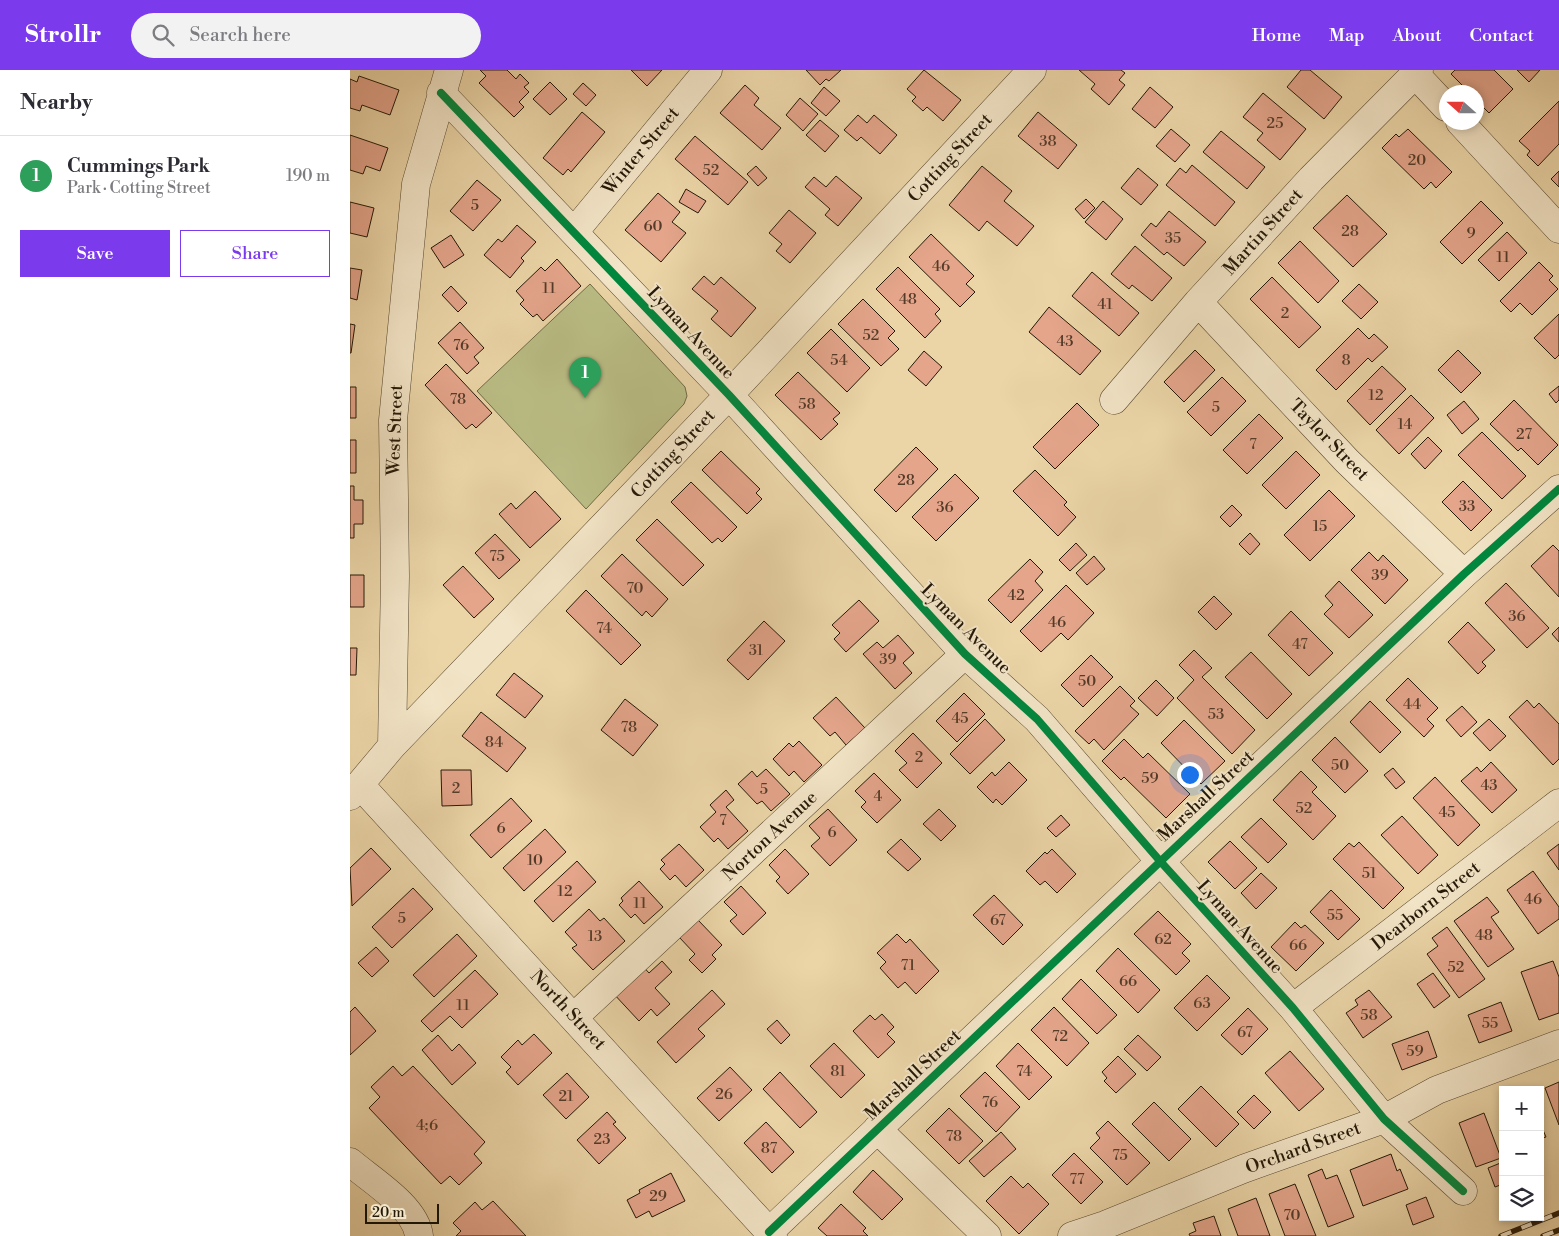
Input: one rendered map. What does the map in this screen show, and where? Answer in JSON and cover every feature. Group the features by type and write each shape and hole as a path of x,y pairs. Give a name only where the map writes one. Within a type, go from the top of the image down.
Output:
{"street":[{"name":"Winter Street","path":"574,232 708,70"},
{"name":"Cotting Street","path":"392,746 729,395 1032,70"},
{"path":"1417,72 1439,99"},
{"name":"Martin Street","path":"1114,400 1198,302 1311,179 1417,72"},
{"name":"Lyman Avenue","path":"445,82 574,232 729,395 965,654 1037,719 1160,861 1294,1008 1384,1119 1463,1191"},
{"name":"West Street","path":"392,746 395,576 392,420 416,184 445,82"},
{"path":"1467,130 1559,229"},
{"name":"Taylor Street","path":"1198,302 1347,461 1464,574"},
{"name":"Marshall Street","path":"771,1234 877,1129 1046,972 1160,861 1464,574 1559,489"},
{"name":"Norton Avenue","path":"574,1017 965,654"},
{"path":"355,790 392,746"},
{"name":"North Street","path":"355,790 574,1017 771,1234"},
{"name":"Dearborn Street","path":"1294,1008 1559,804"},
{"name":"Orchard Street","path":"1072,1236 1243,1169 1384,1119 1437,1090 1559,1044"},
{"path":"877,1129 987,1236"},
{"path":"350,1162 404,1207 419,1231 419,1236"}],"green space":[{"path":"590,284 685,387 687,396 684,404 586,509 477,391"}],"building":[{"path":"480,70 507,70 516,79 520,74 529,83 524,87 529,92 519,102 524,107 514,117 479,83 486,76"},
{"path":"631,70 662,70 647,86"},
{"path":"806,70 841,70 829,81 826,79 820,85"},
{"path":"924,70 961,100 943,121 927,107 923,111 912,101 916,97 907,89"},
{"path":"1079,70 1121,70 1125,73 1119,80 1125,85 1109,105 1091,89 1095,84"},
{"path":"1301,70 1310,70 1342,97 1324,119 1287,87"},
{"path":"1455,70 1494,70 1513,89 1489,113 1484,108 1484,85 1462,85 1451,74"},
{"path":"1517,70 1540,70 1529,82"},
{"path":"359,76 399,90 390,115 362,105 360,111 350,108 350,79 357,82"},
{"path":"550,82 567,99 550,115 533,99"},
{"path":"583,83 596,95 586,106 573,94"},
{"path":"745,85 759,98 754,105 781,128 762,150 720,113"},
{"path":"824,87 840,101 826,116 811,103"},
{"path":"1150,87 1173,107 1155,128 1132,109"},
{"path":"1263,93 1306,129 1280,160 1257,140 1263,133 1243,117"},
{"path":"800,98 818,114 803,131 786,115"},
{"path":"1559,101 1559,144 1538,166 1527,155 1530,151 1519,141"},
{"path":"582,112 605,132 571,172 568,169 563,175 543,158"},
{"path":"1038,112 1077,145 1058,169 1018,136"},
{"path":"858,115 867,123 874,115 897,135 880,154 861,137 857,141 844,130"},
{"path":"820,120 839,136 825,152 806,135"},
{"path":"1171,129 1190,145 1175,162 1156,146"},
{"path":"1408,129 1452,172 1436,188 1431,182 1424,189 1382,148 1396,134 1399,137"},
{"path":"1221,131 1265,167 1247,189 1203,152"},
{"path":"350,135 388,148 380,171 366,166 363,174 350,170"},
{"path":"695,136 748,182 728,205 675,159"},
{"path":"1192,165 1235,202 1215,226 1166,185 1180,168 1186,173"},
{"path":"756,166 767,178 758,186 747,174"},
{"path":"982,166 1012,191 1004,201 1034,226 1017,246 987,221 979,231 949,205"},
{"path":"1138,168 1158,185 1141,205 1121,188"},
{"path":"1559,171 1559,187 1551,179"},
{"path":"836,176 862,198 838,226 825,215 830,209 805,187 814,177 826,187"},
{"path":"477,180 501,200 473,231 450,211"},
{"path":"686,189 706,201 698,213 679,202"},
{"path":"658,193 680,212 672,222 686,233 661,262 625,230"},
{"path":"1347,195 1387,234 1353,267 1313,228"},
{"path":"1086,199 1095,208 1084,219 1075,209"},
{"path":"1103,201 1123,219 1106,240 1085,222"},
{"path":"1481,201 1503,223 1462,264 1440,242"},
{"path":"350,202 374,208 367,237 350,233"},
{"path":"789,210 816,233 790,263 776,251 782,244 769,233"},
{"path":"1169,211 1206,242 1184,266 1167,252 1164,255 1141,235 1151,223 1156,227"},
{"path":"517,225 536,242 521,258 524,261 510,278 484,255 498,239 502,242"},
{"path":"1507,232 1527,253 1499,281 1478,260"},
{"path":"931,234 974,276 966,284 975,292 960,307 909,257"},
{"path":"451,235 464,255 444,268 431,248"},
{"path":"1300,241 1339,281 1318,303 1278,263"},
{"path":"1135,246 1172,278 1152,301 1132,285 1129,289 1111,274"},
{"path":"557,259 581,286 543,321 537,314 533,317 520,304 524,300 516,291 541,267 545,271"},
{"path":"1539,262 1553,276 1549,280 1558,289 1532,315 1520,303 1511,312 1500,301"},
{"path":"898,267 940,309 935,314 941,321 925,338 876,289"},
{"path":"350,268 362,270 357,300 350,298"},
{"path":"1092,272 1139,313 1119,336 1072,296"},
{"path":"704,276 714,285 721,277 756,308 731,337 711,319 718,311 692,289"},
{"path":"1272,277 1321,327 1299,348 1250,299"},
{"path":"1359,284 1378,302 1361,319 1342,301"},
{"path":"451,286 467,303 458,312 442,295"},
{"path":"863,299 895,331 888,338 899,349 881,366 838,324"},
{"path":"1049,307 1101,351 1080,375 1029,332"},
{"path":"1559,314 1559,355 1555,359 1534,338"},
{"path":"460,322 484,348 474,357 479,363 467,374 438,343"},
{"path":"350,324 355,325 351,353 350,353"},
{"path":"1358,328 1369,339 1374,334 1388,347 1372,362 1368,358 1336,390 1316,370"},
{"path":"831,329 870,368 847,392 807,353"},
{"path":"1195,350 1215,370 1184,402 1164,382"},
{"path":"1458,350 1481,373 1461,393 1438,370"},
{"path":"924,351 942,367 926,386 908,370"},
{"path":"446,364 492,413 476,428 472,424 466,429 425,385"},
{"path":"1382,366 1406,389 1370,425 1347,401"},
{"path":"798,372 840,413 833,419 838,424 821,440 775,395"},
{"path":"1222,377 1246,401 1211,436 1187,412"},
{"path":"1559,386 1559,400 1556,403 1549,394"},
{"path":"350,387 356,387 356,418 350,418"},
{"path":"1411,395 1434,418 1399,454 1376,430"},
{"path":"1514,400 1558,445 1538,465 1521,448 1518,451 1490,424"},
{"path":"1464,401 1479,419 1462,434 1447,415"},
{"path":"1077,403 1099,425 1055,469 1033,447"},
{"path":"1259,414 1283,438 1247,474 1223,450"},
{"path":"1482,432 1526,476 1502,499 1458,455"},
{"path":"1428,437 1442,451 1425,469 1411,454"},
{"path":"350,440 356,440 356,473 350,473"},
{"path":"916,447 938,469 896,512 874,490"},
{"path":"721,451 760,489 756,493 762,499 747,514 702,470"},
{"path":"1296,451 1320,475 1286,509 1262,485"},
{"path":"1035,470 1067,502 1064,505 1076,517 1058,536 1013,491"},
{"path":"955,474 979,498 936,541 912,517"},
{"path":"1463,481 1492,510 1471,531 1442,502"},
{"path":"691,482 737,527 722,542 718,538 712,543 671,502"},
{"path":"350,486 354,486 354,500 363,500 363,524 354,524 354,538 350,538"},
{"path":"1329,490 1355,516 1310,561 1284,535"},
{"path":"535,491 561,519 530,548 499,514 511,503 516,509"},
{"path":"1232,505 1242,515 1230,527 1220,517"},
{"path":"657,519 704,565 683,586 636,540"},
{"path":"1250,533 1260,544 1250,555 1239,544"},
{"path":"495,534 520,560 499,579 475,553"},
{"path":"1076,543 1087,555 1070,571 1059,560"},
{"path":"1553,545 1559,551 1559,597 1531,566"},
{"path":"1369,552 1378,561 1383,555 1408,580 1385,604 1351,570"},
{"path":"622,554 668,599 652,617 646,611 642,616 601,576"},
{"path":"1094,556 1105,569 1087,585 1076,573"},
{"path":"1030,559 1043,572 1035,581 1043,590 1011,623 988,600"},
{"path":"463,566 494,599 474,618 443,585"},
{"path":"350,575 364,575 364,607 350,607"},
{"path":"1339,581 1373,615 1349,638 1324,614 1333,605 1325,596"},
{"path":"1506,583 1549,628 1527,648 1485,603"},
{"path":"1066,585 1094,613 1068,640 1061,633 1041,652 1020,631"},
{"path":"586,590 641,645 621,665 566,611"},
{"path":"1214,596 1232,614 1216,630 1198,612"},
{"path":"859,600 879,621 846,652 834,639 840,633 832,625"},
{"path":"1291,611 1333,653 1309,676 1268,635"},
{"path":"764,621 785,641 748,680 727,660"},
{"path":"1468,622 1495,650 1482,662 1486,666 1478,674 1448,642"},
{"path":"1559,627 1559,642 1552,634"},
{"path":"898,635 914,653 903,663 912,673 895,689 863,654 877,642 883,648"},
{"path":"350,648 357,648 356,675 350,675"},
{"path":"1194,650 1212,668 1202,677 1255,730 1232,754 1177,698 1194,680 1179,665"},
{"path":"1251,652 1292,694 1267,719 1225,677"},
{"path":"1091,655 1113,677 1083,707 1061,685"},
{"path":"514,673 543,696 525,718 496,695"},
{"path":"1408,678 1438,708 1427,719 1434,726 1424,737 1386,700"},
{"path":"1156,680 1174,698 1157,716 1138,698"},
{"path":"1120,686 1135,701 1130,706 1139,714 1104,750 1094,739 1089,744 1075,731"},
{"path":"964,693 985,714 957,742 936,721"},
{"path":"836,697 865,728 846,745 835,732 830,736 813,718"},
{"path":"625,699 658,725 633,756 601,730"},
{"path":"1527,700 1534,708 1539,703 1559,724 1559,759 1553,765 1509,717"},
{"path":"1370,701 1401,732 1380,753 1350,722"},
{"path":"1462,706 1477,722 1461,737 1446,720"},
{"path":"481,712 526,748 507,772 462,736"},
{"path":"985,719 1005,740 970,774 950,754"},
{"path":"1489,719 1506,736 1490,751 1473,733"},
{"path":"1184,720 1225,761 1201,784 1161,743"},
{"path":"913,733 942,763 917,788 899,770 907,763 895,751"},
{"path":"1335,737 1368,771 1345,793 1312,760"},
{"path":"1124,739 1143,758 1148,753 1190,794 1166,818 1124,777 1121,780 1102,761"},
{"path":"799,741 822,765 804,782 794,771 789,776 773,759 789,743 793,747"},
{"path":"1009,762 1027,780 1002,805 996,799 993,803 977,787 992,772 995,776"},
{"path":"1491,762 1517,790 1492,813 1461,781 1477,767 1481,772"},
{"path":"1393,768 1405,782 1396,789 1384,775"},
{"path":"766,769 790,794 771,811 762,801 757,804 738,784 752,771 757,777"},
{"path":"441,770 471,770 472,805 442,806"},
{"path":"1301,771 1317,787 1312,792 1336,816 1313,840 1273,800"},
{"path":"874,773 901,800 877,823 861,807 866,802 855,791"},
{"path":"1435,777 1480,825 1458,846 1413,798"},
{"path":"726,790 734,800 726,807 748,831 728,849 718,838 714,842 700,827 716,812 710,805"},
{"path":"511,798 532,821 491,858 470,835"},
{"path":"828,809 857,840 830,866 811,846 820,838 809,826"},
{"path":"939,809 956,826 941,841 923,824"},
{"path":"1061,815 1070,825 1056,837 1047,828"},
{"path":"1402,816 1438,855 1418,874 1381,835"},
{"path":"1261,818 1287,844 1268,863 1241,837"},
{"path":"545,829 566,852 524,891 503,868"},
{"path":"901,839 921,859 908,871 887,852"},
{"path":"1230,841 1257,868 1235,889 1208,862"},
{"path":"1359,842 1404,888 1383,909 1333,859 1349,843 1354,847"},
{"path":"679,844 704,870 686,887 675,875 670,880 660,869 665,864 661,860"},
{"path":"1559,844 1559,870 1547,853"},
{"path":"371,848 391,869 352,906 350,868"},
{"path":"785,849 809,874 788,894 776,881 780,877 769,865"},
{"path":"1052,849 1076,874 1057,893 1045,881 1040,885 1026,871 1045,852 1047,854"},
{"path":"577,861 596,882 553,922 534,901"},
{"path":"1533,871 1559,907 1559,919 1538,934 1507,890"},
{"path":"1261,873 1277,888 1256,909 1241,893"},
{"path":"639,881 663,907 644,924 635,914 631,918 619,905 623,901 621,898"},
{"path":"741,886 766,913 743,935 730,921 737,915 724,902"},
{"path":"413,888 433,909 392,948 372,927"},
{"path":"1331,890 1360,919 1338,940 1310,912"},
{"path":"994,895 1023,925 1003,945 973,915"},
{"path":"1487,897 1499,912 1491,917 1514,949 1488,967 1454,921"},
{"path":"589,909 600,921 604,918 625,941 593,970 572,948 577,945 565,932"},
{"path":"1158,911 1191,944 1182,953 1190,961 1176,975 1134,934"},
{"path":"698,920 722,945 712,955 716,959 702,973 689,960 695,954 679,937"},
{"path":"1295,922 1301,928 1305,925 1324,943 1296,971 1271,947"},
{"path":"1447,927 1485,979 1459,998 1427,954 1438,946 1432,938"},
{"path":"457,934 477,956 434,997 413,975"},
{"path":"897,934 906,943 910,939 939,971 916,994 905,982 898,988 880,968 886,962 877,953"},
{"path":"376,947 389,961 372,977 358,963"},
{"path":"1118,948 1160,990 1138,1013 1096,971"},
{"path":"662,961 672,972 655,988 670,1004 657,1016 651,1009 639,1021 612,992 641,964 649,973"},
{"path":"1553,961 1559,977 1559,1013 1539,1020 1521,972"},
{"path":"475,970 498,994 462,1028 450,1016 432,1032 421,1021"},
{"path":"1433,973 1450,996 1434,1008 1417,984"},
{"path":"1207,975 1230,998 1197,1031 1174,1008"},
{"path":"1081,979 1117,1015 1097,1034 1062,999"},
{"path":"712,990 725,1004 698,1029 705,1036 676,1063 657,1042"},
{"path":"1369,990 1392,1017 1363,1038 1346,1013 1358,1005 1355,1000"},
{"path":"1501,1002 1512,1031 1479,1043 1468,1015"},
{"path":"355,1007 376,1031 350,1055 350,1012"},
{"path":"1054,1007 1089,1043 1067,1066 1031,1030"},
{"path":"1248,1008 1268,1029 1242,1055 1221,1035"},
{"path":"882,1014 894,1027 887,1034 895,1042 878,1058 853,1031 870,1015 875,1020"},
{"path":"777,1020 790,1035 781,1044 767,1029"},
{"path":"1428,1031 1437,1057 1402,1070 1392,1044"},
{"path":"534,1034 552,1053 518,1085 506,1072 511,1067 501,1057 518,1040 522,1045"},
{"path":"438,1035 452,1051 459,1044 476,1063 452,1085 422,1050"},
{"path":"1138,1035 1161,1057 1147,1071 1124,1049"},
{"path":"834,1043 865,1075 841,1098 810,1066"},
{"path":"1018,1043 1052,1077 1029,1100 996,1066"},
{"path":"1290,1051 1324,1089 1299,1111 1265,1073"},
{"path":"1118,1056 1136,1074 1116,1093 1104,1081 1107,1078 1102,1072"},
{"path":"393,1066 402,1076 413,1066 485,1142 474,1154 482,1163 459,1185 450,1176 441,1184 369,1108 380,1097 371,1087"},
{"path":"730,1067 752,1090 719,1121 697,1098"},
{"path":"780,1072 817,1112 800,1128 763,1089"},
{"path":"985,1072 1020,1107 996,1132 960,1096"},
{"path":"567,1073 589,1097 566,1119 543,1095"},
{"path":"1559,1082 1559,1125 1545,1088"},
{"path":"1201,1086 1239,1124 1216,1147 1178,1109"},
{"path":"1254,1095 1271,1112 1254,1129 1237,1112"},
{"path":"1154,1102 1191,1139 1169,1161 1132,1124"},
{"path":"949,1108 983,1141 959,1164 926,1131"},
{"path":"607,1112 616,1122 613,1124 626,1138 599,1164 577,1140"},
{"path":"1484,1113 1499,1153 1499,1159 1476,1167 1459,1123"},
{"path":"1108,1121 1150,1163 1127,1185 1090,1148 1100,1138 1096,1133"},
{"path":"766,1122 794,1152 772,1173 744,1143"},
{"path":"1001,1132 1016,1149 984,1177 969,1161"},
{"path":"1074,1153 1103,1182 1081,1204 1052,1175"},
{"path":"1391,1154 1397,1171 1400,1169 1408,1189 1363,1206 1350,1170"},
{"path":"1499,1164 1499,1186 1495,1187 1488,1168"},
{"path":"1322,1169 1326,1179 1337,1175 1354,1217 1328,1227 1308,1175"},
{"path":"873,1170 903,1199 882,1220 853,1192"},
{"path":"671,1173 685,1201 652,1217 649,1211 636,1218 627,1200 640,1193 639,1190"},
{"path":"1011,1176 1023,1188 1028,1183 1049,1204 1019,1234 986,1201"},
{"path":"1295,1184 1316,1236 1285,1236 1269,1194"},
{"path":"1426,1197 1434,1217 1413,1225 1406,1205"},
{"path":"1256,1198 1270,1236 1238,1236 1228,1209"},
{"path":"493,1201 526,1236 456,1236 461,1231 453,1223 475,1202 482,1210"},
{"path":"841,1204 866,1228 863,1231 868,1236 827,1236 818,1228"},
{"path":"1214,1216 1221,1236 1190,1236 1189,1234 1196,1231 1193,1223"}],"railway":[{"path":"1501,1236 1559,1213"},
{"path":"1543,1236 1559,1230"}],"cycle path":[{"path":"441,93 729,395 965,654 1037,719 1160,861 1293,1008 1384,1119 1463,1191"},
{"path":"769,1232 1464,574 1559,489"}],"place":[{"name":"Cummings Park","path":"585,398"}]}
